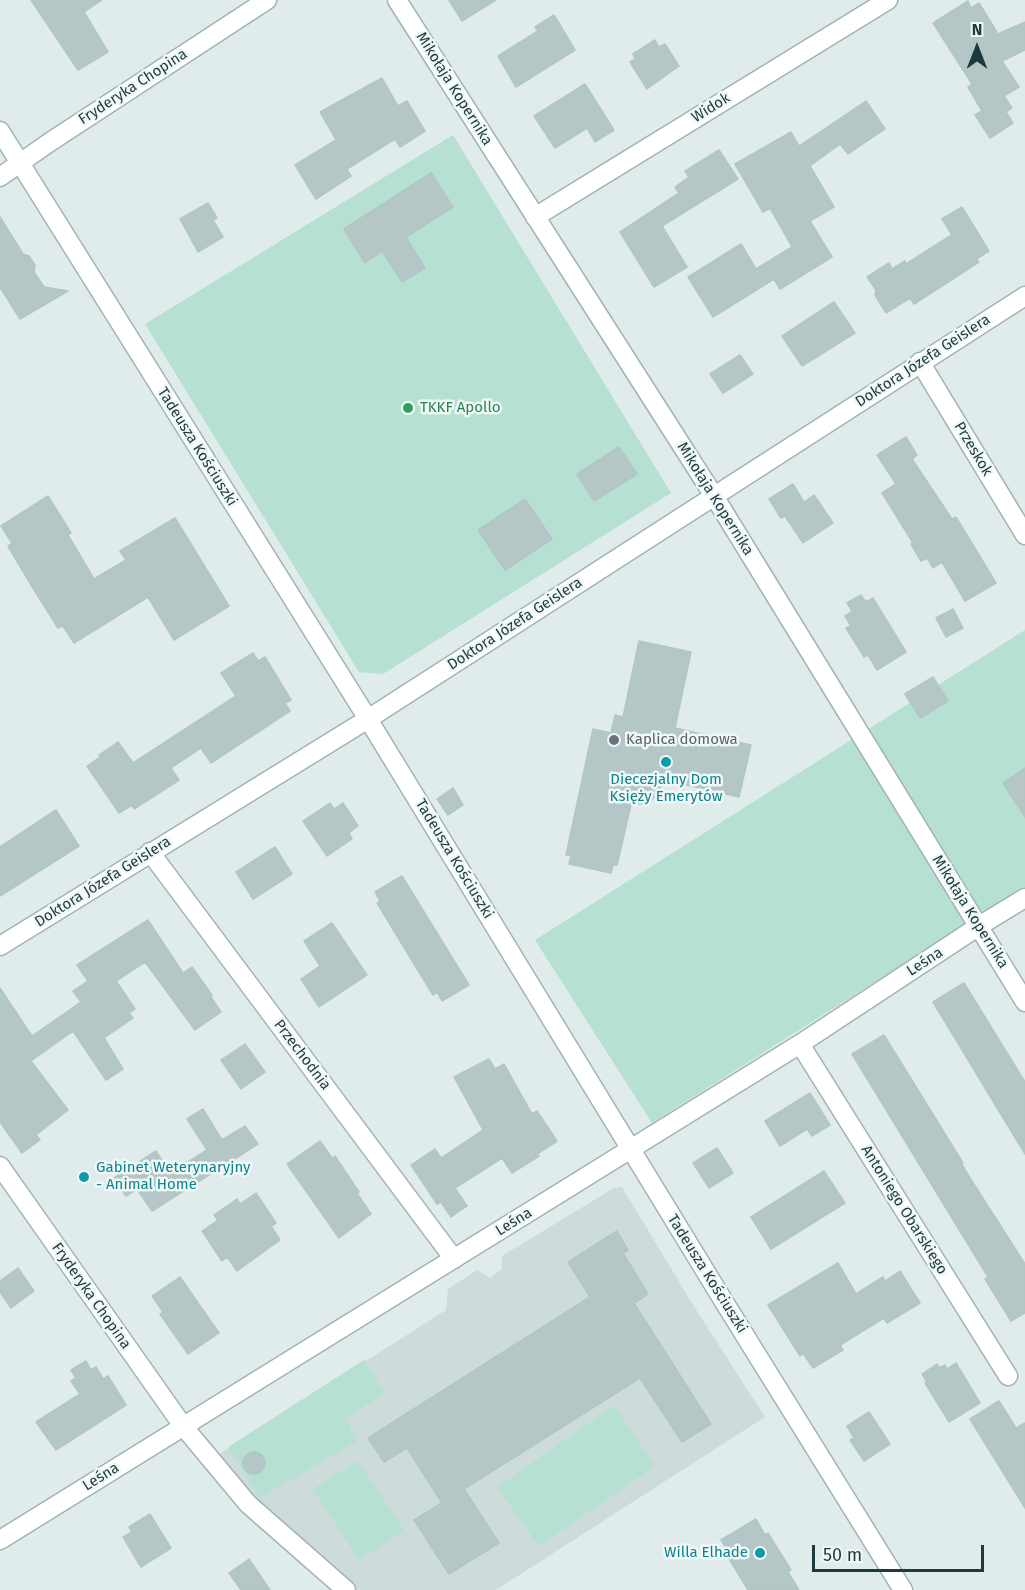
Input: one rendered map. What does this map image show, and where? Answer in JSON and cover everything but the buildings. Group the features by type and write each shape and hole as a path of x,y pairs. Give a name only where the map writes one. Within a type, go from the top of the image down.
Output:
{"street":[{"name":"Fryderyka Chopina","path":"0,177 267,0"},
{"name":"Mikołaja Kopernika","path":"397,0 714,496 1025,1002"},
{"name":"Widok","path":"535,217 888,0"},
{"name":"Tadeusza Kościuszki","path":"0,131 368,719 903,1590"},
{"name":"Doktora Józefa Geislera","path":"0,946 368,719 1025,296"},
{"name":"Przeskok","path":"920,362 1025,536"},
{"name":"Przechodnia","path":"150,852 454,1259"},
{"name":"Leśna","path":"0,1540 631,1150 1025,898"},
{"name":"Antoniego Obarskiego","path":"800,1044 1008,1376"},
{"name":"Fryderyka Chopina","path":"0,1166 183,1426 248,1504 346,1590"}],"shaded area":[{"path":"622,1187 690,1300 765,1417 496,1590 353,1590 249,1499 216,1456 446,1310 448,1289 477,1270 490,1278 502,1269 502,1256 614,1188"}],"green space":[{"name":"TKKF Apollo","path":"453,135 671,493 383,674 359,672 145,324"},
{"path":"1025,630 1025,887 652,1123 535,940"},
{"path":"364,1360 385,1393 345,1419 357,1441 260,1498 228,1447"},
{"path":"614,1406 655,1466 539,1546 497,1487"},
{"path":"358,1461 404,1531 359,1560 313,1489"}],"place":[{"name":"TKKF Apollo","path":"408,408"},
{"name":"Kaplica domowa","path":"614,740"},
{"name":"Diecezjalny Dom Księży Emerytów","path":"666,762"},
{"name":"Gabinet Weterynaryjny - Animal Home","path":"84,1177"},
{"name":"Willa Elhade","path":"760,1553"}]}
